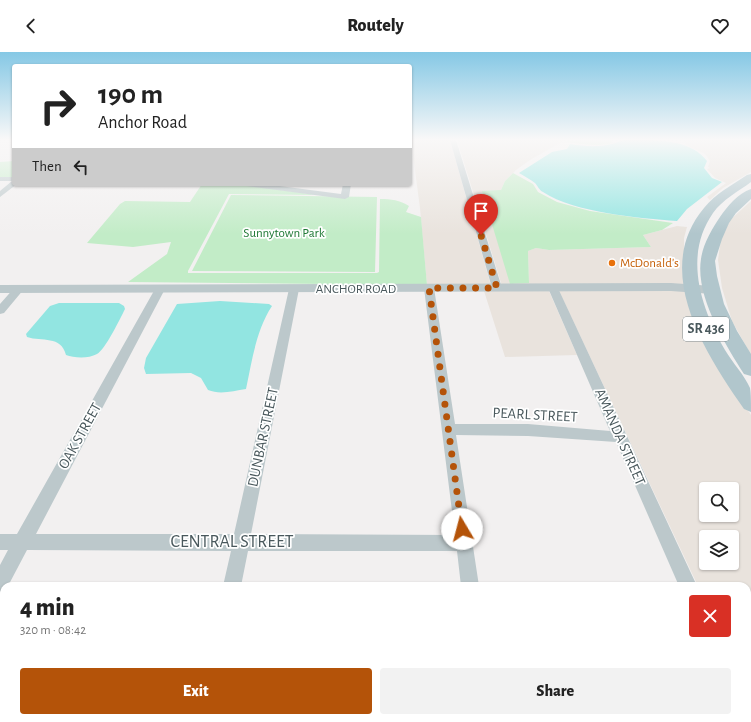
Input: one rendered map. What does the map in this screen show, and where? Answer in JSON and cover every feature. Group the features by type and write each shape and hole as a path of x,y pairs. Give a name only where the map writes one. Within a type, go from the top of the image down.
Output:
{"main road":[{"name":"SR 436","path":"748,398 723,362 702,322 691,288 688,271 688,257 698,226 709,210 751,177"},
{"name":"SR 436","path":"747,196 727,215 717,232 708,260 712,290 717,307 728,331 751,369"}],"street":[{"path":"462,171 497,288"},
{"path":"0,179 12,179"},
{"path":"0,195 12,185"},
{"path":"261,186 346,197 347,186"},
{"path":"728,194 747,196"},
{"path":"429,288 469,582"},
{"name":"AMANDA STREET","path":"553,288 686,582"},
{"name":"ANCHOR ROAD","path":"0,289 691,288 712,290"},
{"path":"0,311 20,289"},
{"name":"OAK STREET","path":"0,582 160,289"},
{"name":"DUNBAR STREET","path":"233,582 294,289"},
{"name":"PEARL STREET","path":"448,429 528,430 620,437"},
{"name":"CENTRAL STREET","path":"0,542 464,543"}],"shaded area":[{"path":"415,171 459,171 491,286 427,285"},
{"path":"467,171 515,171 505,181 501,190 529,283 528,251 536,248 549,250 651,247 643,235 677,226 687,227 684,238 684,285 502,286"},
{"path":"709,171 751,171 723,188 710,200 707,197 726,183 715,178"},
{"path":"751,201 751,355 732,321 722,288 718,260 721,238 730,220"},
{"path":"685,290 734,390 751,415 751,582 696,582 559,291"},
{"path":"484,291 549,291 577,355 505,357"}],"green space":[{"path":"0,171 12,171 12,177 0,177"},
{"path":"513,173 533,184 538,192 557,202 590,211 673,223 662,230 643,235 651,247 549,250 536,248 528,251 529,283 510,284 482,191 501,190 505,181"},
{"path":"201,186 252,186 317,195 229,194 188,273 377,273 379,272 380,199 402,202 409,206 406,212 421,217 427,285 128,282 167,254 171,242 133,247 87,243 120,204 125,201 190,202"},
{"name":"Sunnytown Park","path":"231,195 377,197 375,272 192,271"}],"water":[{"path":"522,171 707,171 712,178 722,182 687,209 677,221 626,216 589,210 572,205 543,192 535,183 519,173"},
{"path":"220,301 269,304 272,306 258,335 246,389 227,392 208,390 201,378 191,373 146,374 144,368 146,358 177,304"},
{"path":"59,303 119,303 124,306 125,309 104,347 97,354 89,357 73,357 66,355 60,344 50,340 27,337 26,334 50,306"}],"place":[{"name":"McDonald's","path":"612,263"}],"route":[{"path":"462,529 429,288 497,288 481,235"}]}
